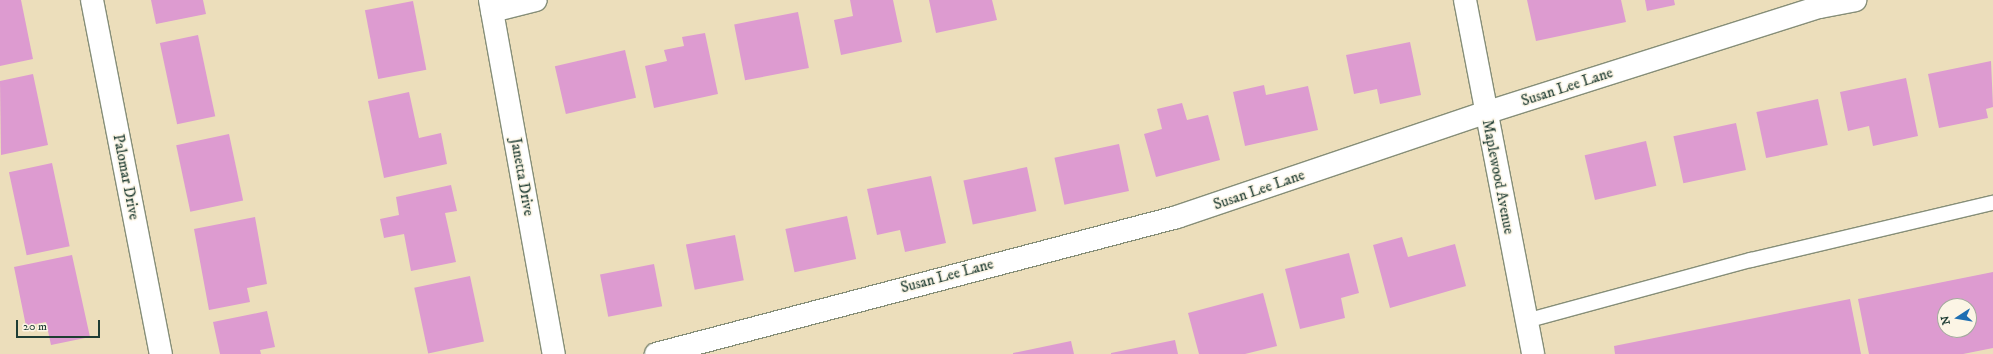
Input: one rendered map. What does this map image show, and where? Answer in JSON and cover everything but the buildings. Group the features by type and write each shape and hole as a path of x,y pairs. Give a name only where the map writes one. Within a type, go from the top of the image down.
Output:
{"street":[{"name":"Palomar Drive","path":"92,0 161,354"},
{"path":"491,6 536,0"},
{"name":"Maplewood Avenue","path":"1465,0 1485,113 1533,354"},
{"name":"Susan Lee Lane","path":"656,354 1177,218 1485,113 1820,7 1855,0"},
{"name":"Janetta Drive","path":"491,6 554,354"}],"lane":[{"path":"1526,321 1751,260 1993,203"}]}
